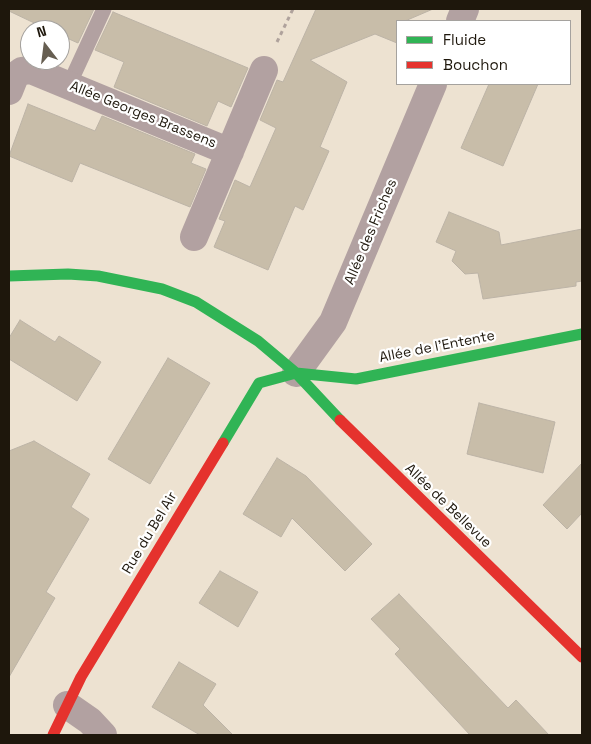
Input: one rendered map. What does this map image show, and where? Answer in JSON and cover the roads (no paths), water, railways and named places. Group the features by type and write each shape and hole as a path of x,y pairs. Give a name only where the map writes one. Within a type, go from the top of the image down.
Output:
{"street":[{"name":"Allée Georges Brassens","path":"9,91 15,76 22,71 31,70 230,152"},
{"name":"Allée Georges Brassens","path":"194,237 264,70"},
{"name":"Allée des Friches","path":"296,372 333,322 433,85"},
{"name":"Allée de Bellevue","path":"9,276 68,274 98,276 162,289 196,302 258,341 296,372 364,445 582,657"},
{"name":"Allée de l'Entente","path":"296,372 356,378 582,334"},
{"name":"Rue du Bel Air","path":"53,735 86,668 258,383 296,372"},
{"path":"67,705 90,721 103,735"}],"lane":[{"path":"69,85 104,9"}]}
